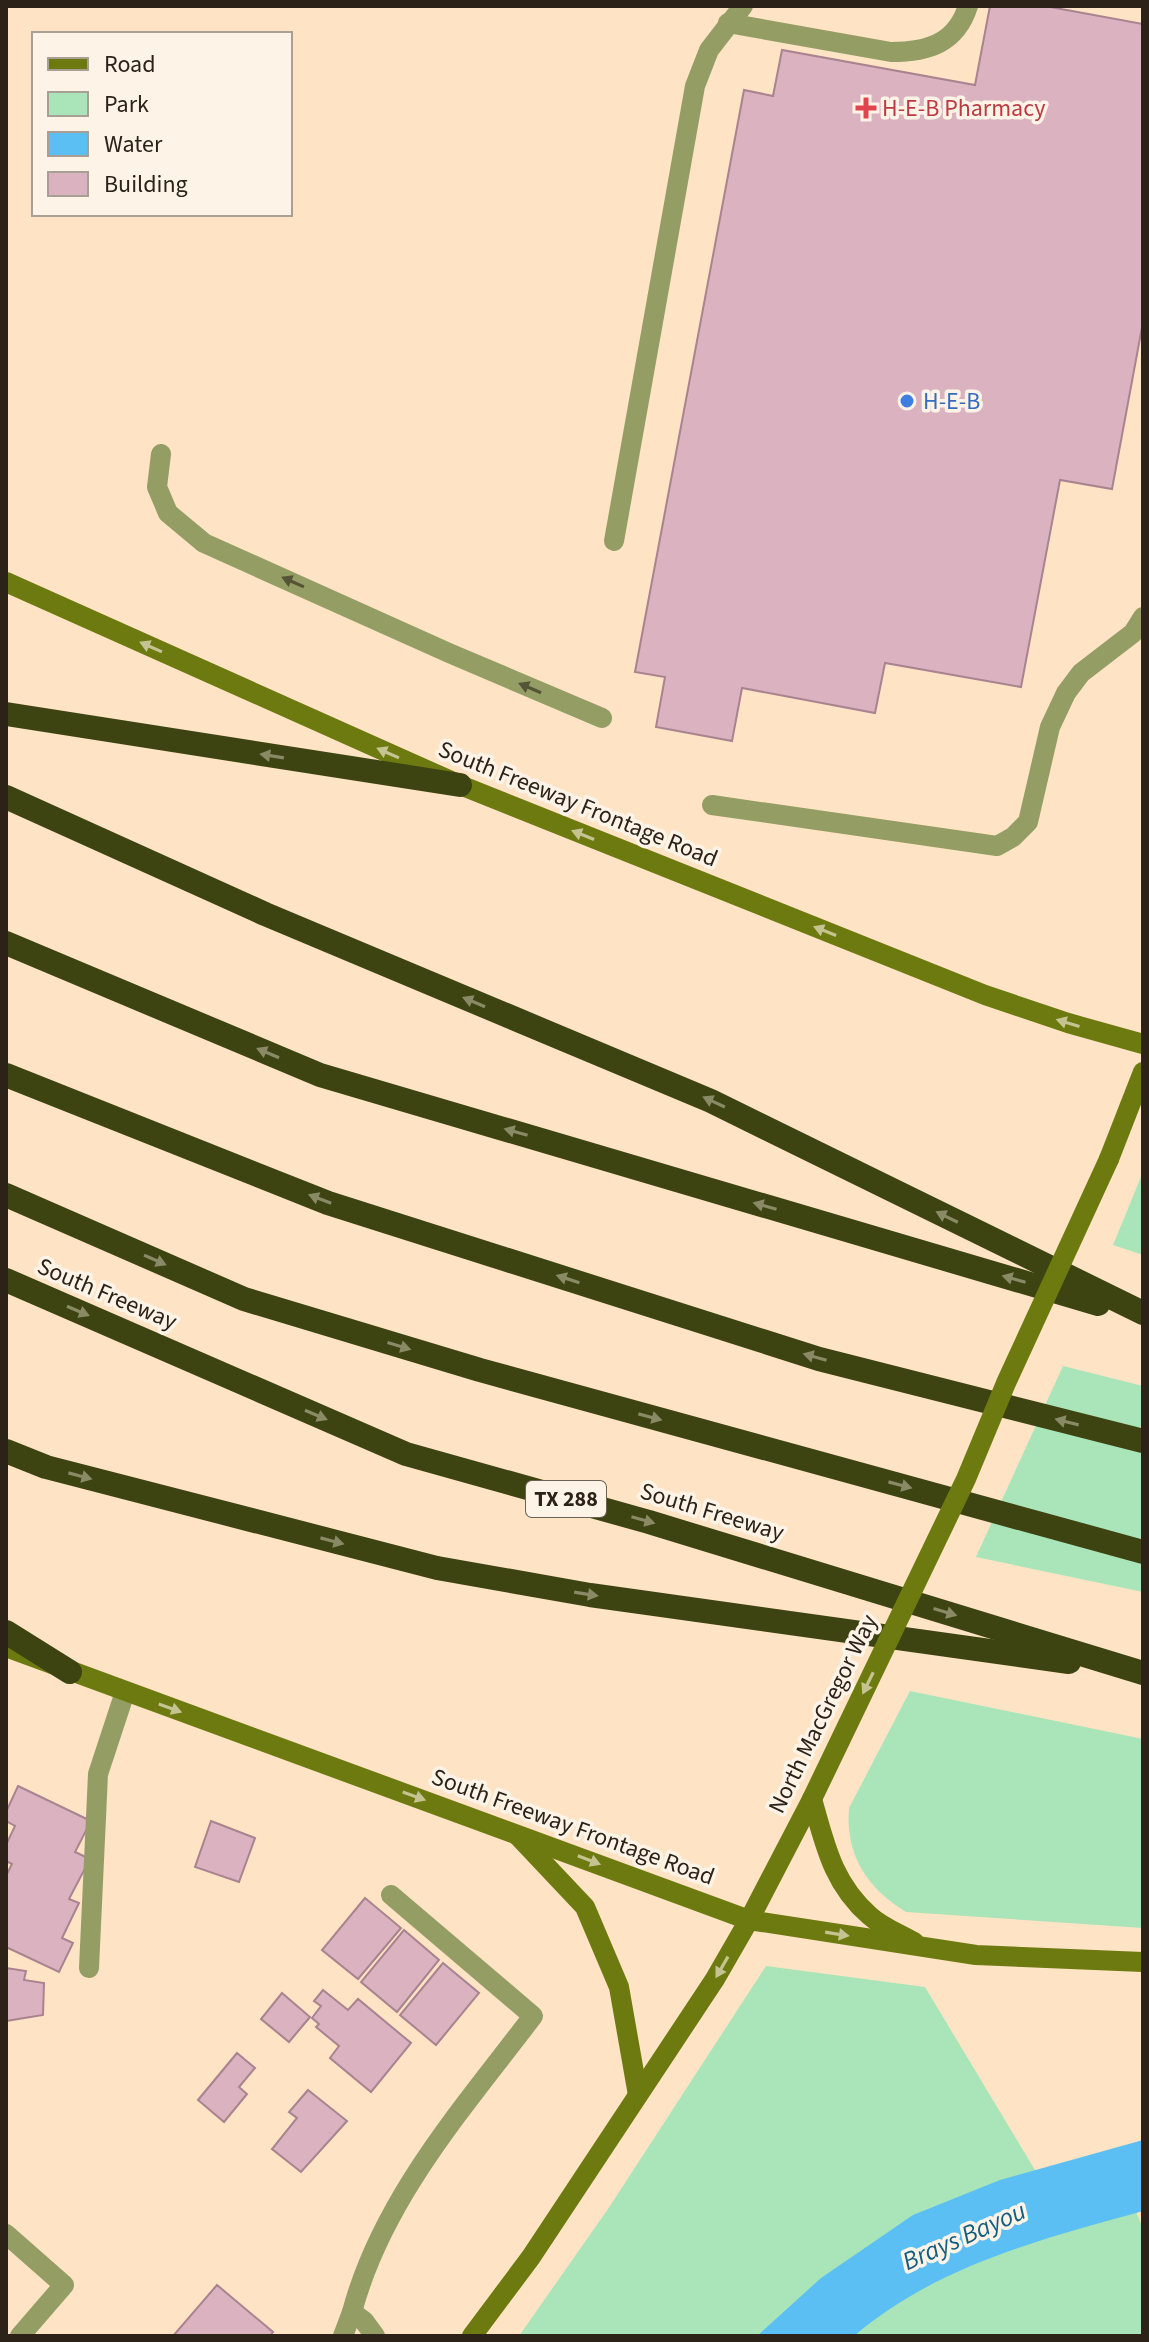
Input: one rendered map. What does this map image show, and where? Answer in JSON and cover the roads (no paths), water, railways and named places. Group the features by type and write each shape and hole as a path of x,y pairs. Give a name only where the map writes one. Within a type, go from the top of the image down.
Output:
{"highway":[{"path":"6,714 460,785"},
{"path":"6,797 265,914 711,1101 1143,1315"},
{"path":"6,943 320,1075 1143,1315"},
{"path":"6,1075 328,1203 819,1359 1143,1441"},
{"path":"6,1195 244,1299 480,1370 1143,1552"},
{"name":"South Freeway","path":"6,1280 406,1454 649,1522 1143,1673"},
{"path":"6,1451 46,1467 437,1568 590,1595 1143,1673"},
{"path":"6,1632 70,1672"}],"main road":[{"name":"South Freeway Frontage Road","path":"6,582 460,785 985,995 1143,1044"},
{"name":"North MacGregor Way","path":"472,2336 531,2257 715,1979 749,1920 812,1799 966,1479 1006,1383 1109,1159 1143,1072"},
{"name":"South Freeway Frontage Road","path":"6,1647 749,1920 976,1955 1143,1962"},
{"path":"812,1799 828,1855 840,1882 871,1917 924,1948"},
{"path":"516,1833 585,1907 619,1987 638,2095"}],"lane":[{"path":"614,541 695,86 709,50 743,6"},
{"path":"728,23 891,52 918,52 945,40 963,23 968,6"},
{"path":"161,454 157,487 168,513 204,543 602,718"},
{"path":"712,805 997,846 1013,837 1028,822 1050,727 1066,693 1081,673 1133,633 1143,617"},
{"path":"89,1968 98,1774 125,1692"},
{"path":"343,2336 359,2286 382,2232 408,2187 533,2016 391,1895"},
{"path":"6,2234 64,2285 20,2336"},
{"path":"352,2312 364,2321 375,2336"}],"water":[{"name":"Brays Bayou","path":"1143,2140 1143,2211 1029,2244 955,2273 886,2312 854,2336 757,2336 821,2278 913,2215 1000,2180"}],"place":[{"name":"H-E-B Pharmacy","path":"866,108"},
{"name":"H-E-B","path":"907,401"}]}
